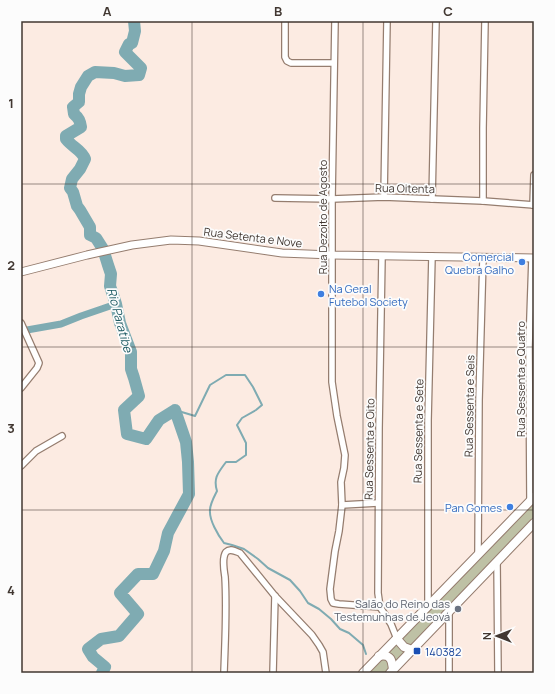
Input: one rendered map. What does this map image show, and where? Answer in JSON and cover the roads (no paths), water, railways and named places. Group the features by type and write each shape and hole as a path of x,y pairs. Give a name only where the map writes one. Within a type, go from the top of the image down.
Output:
{"main road":[{"path":"363,673 532,499"},
{"path":"391,672 534,523"},
{"path":"397,639 404,647 412,650"},
{"path":"379,656 389,657 392,661 391,672"}],"street":[{"path":"285,21 285,56 287,61 291,63 334,63"},
{"name":"Rua Dezoito de Agosto","path":"335,21 332,199 332,382 345,455 341,482 342,505 332,567 330,590 333,603 380,607"},
{"path":"384,198 387,21"},
{"path":"432,199 436,21"},
{"path":"483,201 485,21"},
{"path":"534,174 534,205"},
{"name":"Rua Oitenta","path":"275,198 432,199 534,205"},
{"name":"Rua Setenta e Nove","path":"21,272 87,254 132,245 171,240 199,241 282,253 533,258"},
{"name":"Rua Sessenta e Oito","path":"382,256 378,593 380,607 391,624 397,639"},
{"name":"Rua Sessenta e Sete","path":"428,606 428,420 432,256"},
{"name":"Rua Sessenta e Seis","path":"478,555 478,400 482,258"},
{"name":"Rua Sessenta e Quatro","path":"532,499 530,346 533,258"},
{"path":"21,323 39,363 37,368 21,388"},
{"path":"21,466 36,451 62,436"},
{"path":"342,505 378,503"},
{"path":"224,673 226,596 224,555 228,551 234,550 240,553 275,596 312,635 323,652 326,673"},
{"path":"497,561 498,673"},
{"path":"273,673 275,596"},
{"path":"448,673 449,612"}],"waterway":[{"name":"Rio Paratibe","path":"102,673 105,667 93,657 88,649 101,639 119,636 138,614 120,593 138,574 153,574 164,551 168,533 189,494 186,442 175,410 159,420 146,439 127,434 124,410 139,396 131,369 131,352 120,323 110,286 111,274 103,249 96,238 90,235 90,227 77,206 73,192 70,188 72,179 80,169 85,159 82,153 66,139 66,136 81,127 79,120 74,114 73,107 79,102 81,87 88,76 95,72 114,73 125,76 139,75 141,68 125,52 129,44 132,43 135,31 134,21"},
{"path":"27,330 61,324 116,304"},
{"path":"175,410 195,416 210,385 226,375 245,375 262,405 242,418 237,425 246,443 246,455 236,462 226,462 217,476 217,491 210,508 212,523 224,543 244,549 268,568 290,580 308,603 319,609 340,629 349,633 363,645 366,654"}],"place":[{"name":"Comercial Quebra Galho","path":"522,262"},
{"name":"Na Geral Futebol Society","path":"321,294"},
{"name":"Pan Gomes","path":"510,507"},
{"name":"Salão do Reino das Testemunhas de Jeová","path":"458,609"},
{"name":"140382","path":"417,651"}]}
